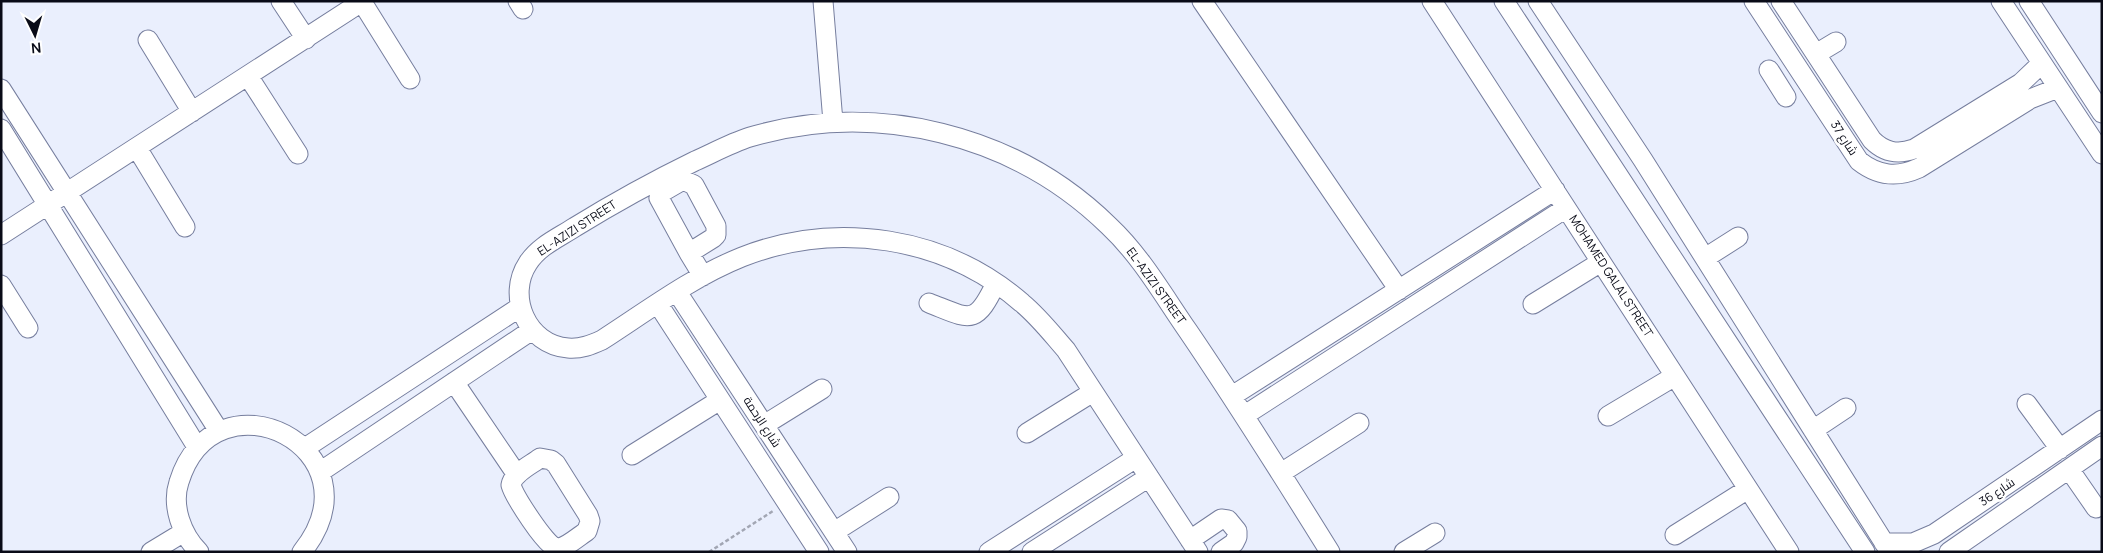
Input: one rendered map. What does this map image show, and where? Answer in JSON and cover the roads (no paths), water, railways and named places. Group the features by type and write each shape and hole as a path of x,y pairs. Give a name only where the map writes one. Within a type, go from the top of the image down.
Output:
{"street":[{"path":"281,1 306,39"},
{"path":"823,1 833,122"},
{"path":"1202,1 1399,290"},
{"name":"MOHAMED GALAL STREET","path":"1432,1 1789,552"},
{"path":"1504,1 1865,552"},
{"path":"1538,1 1643,160 1887,547"},
{"name":"شارع 37","path":"1754,1 1859,161 1872,170 1888,175 1898,175 1919,168 2030,99 2058,88"},
{"name":"شارع 37","path":"1781,1 1872,140 1887,151 1896,153 1914,149 2021,83 2042,63"},
{"path":"2001,1 2102,154"},
{"path":"2028,1 2102,113"},
{"path":"1,235 362,2 410,79"},
{"path":"148,40 192,112"},
{"path":"1816,54 1836,42"},
{"path":"1794,63 1778,84 1805,79"},
{"path":"248,76 298,154"},
{"path":"1,89 219,431"},
{"name":"EL-AZIZI STREET","path":"1194,546 1066,350 1045,325 1022,303 996,283 968,266 939,253 908,244 876,238 844,236 811,238 779,244 741,258 703,276 602,340 585,347 565,348 547,342 532,330 524,319 520,307 518,291 521,276 528,262 540,249 592,216 668,174 747,138 790,128 833,122 876,122 920,128 962,138 1003,153 1048,178 1077,198 1110,226 1139,259 1245,415 1330,552"},
{"path":"1,129 49,204 197,447"},
{"path":"137,148 185,227"},
{"path":"1619,175 1643,160"},
{"path":"1232,396 1555,190"},
{"path":"1245,415 1566,208"},
{"path":"1705,258 1738,237"},
{"path":"689,253 703,276"},
{"path":"1534,304 1601,262"},
{"path":"929,303 965,317 974,316 986,304 996,283"},
{"path":"1,286 28,328"},
{"name":"شارع الرحمة","path":"677,292 847,552"},
{"name":"شارع الرحمة","path":"658,304 819,552"},
{"path":"305,448 520,307"},
{"path":"320,472 532,330"},
{"path":"1608,416 1675,376"},
{"path":"454,382 516,475"},
{"path":"764,425 822,389"},
{"path":"1027,433 1093,392"},
{"path":"632,455 720,400"},
{"path":"2027,404 2060,449"},
{"path":"1813,430 1846,408"},
{"name":"شارع 36","path":"1887,547 1913,542 1934,534 2102,420"},
{"path":"1281,473 1359,423"},
{"path":"198,551 184,532 177,510 177,487 184,466 197,447 219,431 237,426 256,425 274,428 291,436 305,448 320,472 325,494 323,515 315,535 302,552"},
{"name":"شارع 36","path":"1949,552 2102,446"},
{"path":"540,458 551,460 588,515 590,521 587,531 561,548 550,545 513,490 512,479 516,475 540,458"},
{"path":"989,552 1136,458"},
{"path":"2069,468 2096,508"},
{"path":"1032,552 1149,477"},
{"path":"1675,535 1748,489"},
{"path":"834,532 889,497"},
{"path":"1194,546 1221,520 1228,520 1237,530 1238,537 1234,543 1221,552"},
{"path":"152,552 184,532"},
{"path":"1404,552 1435,533"}]}
